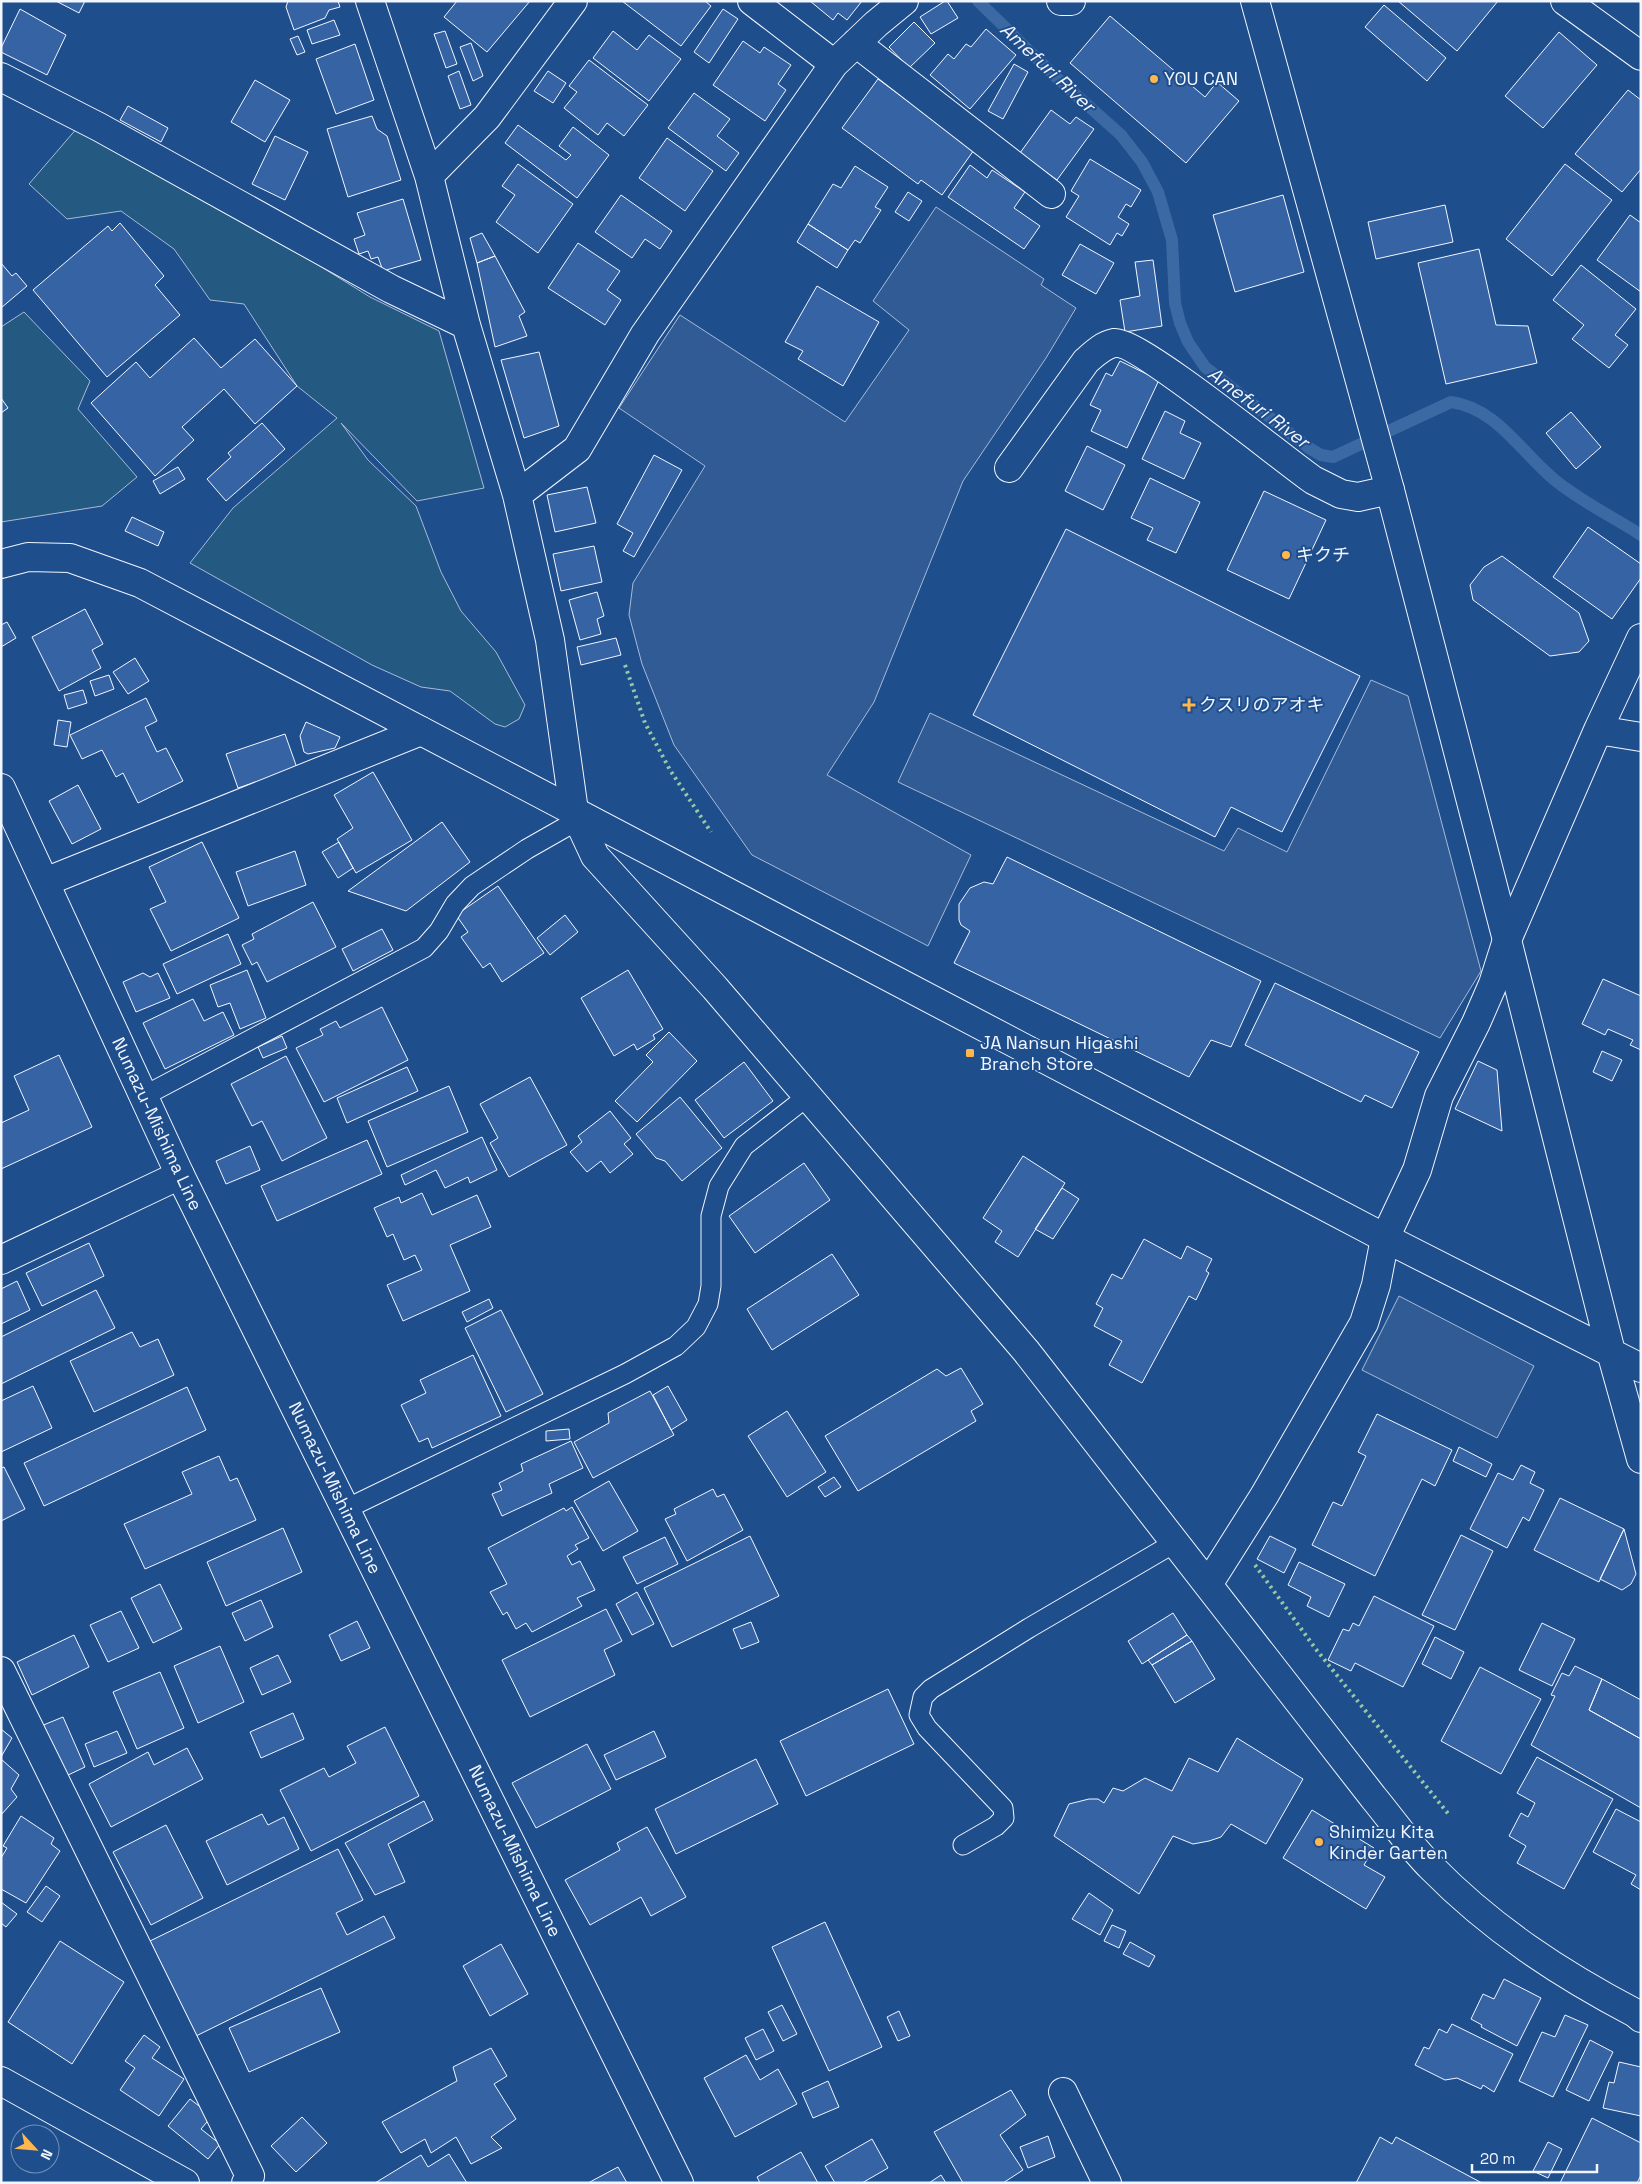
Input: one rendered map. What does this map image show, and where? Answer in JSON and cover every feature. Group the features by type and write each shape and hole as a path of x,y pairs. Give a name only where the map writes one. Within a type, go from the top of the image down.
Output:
{"street":[{"path":"370,1 429,176 466,325 517,495 550,640 576,816 595,856 715,988 1026,1351 1373,1797 1430,1866 1472,1906 1525,1948 1580,1984 1641,2018"},
{"path":"429,176 487,117 574,1"},
{"path":"752,1 834,64"},
{"path":"517,495 577,449 644,334 834,64 904,1"},
{"path":"1061,1 1071,1"},
{"path":"1256,1 1390,490 1507,940 1610,1352 1641,1459"},
{"path":"1566,1 1641,56"},
{"path":"856,43 1051,194"},
{"path":"1,77 99,127 391,289 466,325"},
{"path":"1009,468 1086,361 1102,347 1115,343 1126,345 1160,365 1313,480 1341,494 1358,497 1390,490"},
{"path":"1,564 28,557 70,558 140,583 421,731 576,816 1386,1238 1641,1368"},
{"path":"1208,1583 1264,1496 1364,1323 1376,1284 1386,1238 1417,1170 1439,1096 1476,1024 1493,984 1507,940 1598,730 1641,638"},
{"path":"1598,730 1641,736"},
{"path":"45,882 421,731"},
{"name":"Numazu-Mishima Line","path":"1,788 180,1175 679,2183"},
{"path":"1,1260 180,1175"},
{"path":"1,1671 250,2176 246,2183"},
{"path":"1,2081 185,2183"},
{"path":"1063,2092 1107,2183"}],"lane":[{"path":"144,1096 424,948 439,931 455,904 472,886 576,816"},
{"path":"346,1509 625,1374 676,1346 696,1327 708,1304 711,1286 711,1216 720,1186 744,1146 808,1096"},
{"path":"964,1845 996,1826 1004,1818 1003,1808 927,1728 919,1715 922,1697 931,1689 1020,1633 1176,1542"}],"shaded area":[{"path":"84,120 370,297 439,331 484,488 417,501 341,423 368,460 416,506 441,572 461,611 496,652 525,705 519,719 505,727 495,724 450,691 421,687 372,665 190,563 233,508 337,418 297,386 244,304 210,300 174,249 121,211 67,219 29,184"},
{"path":"936,207 1044,279 1041,285 1076,308 1046,358 963,481 874,702 827,775 971,855 928,946 752,855 674,745 642,664 629,615 633,583 705,466 619,408 680,315 845,422 909,330 873,301"},
{"path":"24,312 90,381 78,409 137,477 102,506 1,522 1,327"},
{"path":"1371,680 1408,696 1481,971 1440,1038 898,782 930,713 1224,851 1238,828 1287,852"},
{"path":"1399,1296 1534,1366 1497,1438 1362,1370"}],"building":[{"path":"56,1 85,1 79,13"},
{"path":"288,1 338,1 340,7 329,10 325,18 294,30 286,7"},
{"path":"457,1 530,1 487,52 444,17"},
{"path":"622,1 705,1 711,6 681,46"},
{"path":"810,1 862,1 847,20 838,13 833,20"},
{"path":"947,1 958,18 931,34 920,17"},
{"path":"1398,1 1498,1 1457,51"},
{"path":"1384,5 1446,58 1427,81 1365,27"},
{"path":"20,9 66,35 47,75 1,52 1,48"},
{"path":"723,9 738,19 709,63 694,52"},
{"path":"1110,16 1205,97 1217,82 1239,101 1186,163 1070,63"},
{"path":"334,20 340,35 312,44 307,30"},
{"path":"914,22 935,43 909,68 889,47"},
{"path":"986,29 1016,55 970,109 930,75 948,54 954,59 966,44 971,47"},
{"path":"445,31 457,64 446,68 434,34"},
{"path":"613,31 637,50 649,35 681,59 649,101 593,58"},
{"path":"1559,32 1597,65 1543,128 1505,96"},
{"path":"298,36 305,52 297,55 290,39"},
{"path":"743,41 760,53 764,47 791,65 778,84 786,90 765,121 713,85"},
{"path":"471,43 483,76 473,81 460,47"},
{"path":"355,44 374,100 336,114 316,59"},
{"path":"589,60 648,105 624,136 607,123 598,135 564,108 577,92 569,86"},
{"path":"1014,64 1028,72 1003,119 988,111"},
{"path":"459,71 471,105 460,109 448,76"},
{"path":"548,71 566,83 553,103 534,91"},
{"path":"878,79 974,150 942,195 921,180 918,184 842,128"},
{"path":"255,80 290,100 265,142 231,122"},
{"path":"1628,90 1641,100 1641,169 1622,192 1575,154"},
{"path":"694,93 730,119 717,136 739,153 726,171 668,128"},
{"path":"128,106 168,128 161,142 120,120"},
{"path":"1051,110 1070,124 1076,117 1094,129 1057,180 1020,153"},
{"path":"372,116 377,129 387,136 401,180 348,197 327,129"},
{"path":"518,125 566,160 571,155 559,146 573,127 609,155 577,198 505,143"},
{"path":"275,136 308,152 285,200 252,184"},
{"path":"667,138 713,171 685,211 639,178"},
{"path":"1090,159 1141,190 1131,207 1126,204 1118,217 1129,224 1122,236 1117,233 1110,245 1066,217 1079,196 1071,191"},
{"path":"518,164 573,204 538,253 496,222 515,195 502,186"},
{"path":"1565,164 1612,200 1552,276 1506,239"},
{"path":"970,165 987,178 992,170 1025,192 1014,208 1040,226 1024,249 948,197"},
{"path":"855,166 888,187 875,207 881,210 860,243 855,240 848,250 808,224 833,184 841,188"},
{"path":"908,192 922,201 909,221 895,212"},
{"path":"621,195 672,231 660,249 645,239 632,258 595,232"},
{"path":"1283,195 1304,272 1235,292 1213,215"},
{"path":"403,199 421,260 383,271 378,257 371,259 368,251 359,254 354,239 365,235 357,213"},
{"path":"1445,205 1453,242 1376,259 1368,222"},
{"path":"1630,215 1641,223 1641,292 1597,260"},
{"path":"120,223 164,276 155,285 180,315 107,377 33,290 108,226 112,231"},
{"path":"808,224 848,250 837,268 797,242"},
{"path":"482,233 495,256 477,263 470,238"},
{"path":"578,243 620,271 607,290 621,300 605,325 548,288"},
{"path":"1080,244 1114,263 1096,294 1062,275"},
{"path":"1479,249 1496,325 1528,326 1537,363 1446,384 1418,263"},
{"path":"495,256 525,312 519,316 527,336 495,347 477,263"},
{"path":"1153,260 1162,326 1125,332 1120,300 1140,296 1135,262"},
{"path":"1,263 12,276 16,273 27,286 1,308"},
{"path":"1581,265 1636,309 1615,335 1628,345 1609,368 1572,339 1584,325 1553,300"},
{"path":"817,286 879,322 843,386 798,359 803,351 785,342"},
{"path":"194,338 221,368 255,339 297,386 255,424 224,389 182,427 194,440 155,476 91,403 136,362 150,378"},
{"path":"539,352 559,426 524,438 501,360"},
{"path":"1120,361 1159,380 1127,448 1091,431 1101,410 1090,405 1106,373 1112,376"},
{"path":"1,398 8,408 1,413"},
{"path":"1165,411 1185,421 1180,433 1201,443 1184,479 1142,459"},
{"path":"1571,412 1601,447 1576,469 1546,433"},
{"path":"262,423 285,449 226,501 207,479 231,457 228,453"},
{"path":"1087,446 1125,465 1103,510 1065,491"},
{"path":"654,455 682,470 634,557 623,551 633,533 617,524"},
{"path":"178,467 185,479 160,494 153,481"},
{"path":"1150,478 1200,502 1176,553 1147,540 1153,528 1131,518"},
{"path":"587,487 596,523 555,532 547,495"},
{"path":"1264,491 1326,520 1289,599 1227,570"},
{"path":"132,517 164,532 158,546 125,531"},
{"path":"1588,527 1641,564 1641,578 1612,619 1553,577"},
{"path":"1066,529 1360,676 1282,832 1231,807 1215,837 973,715"},
{"path":"594,546 602,582 561,591 553,554"},
{"path":"1502,556 1579,613 1589,641 1579,652 1550,656 1473,600 1470,585 1484,567"},
{"path":"597,592 604,616 597,619 601,634 580,640 569,600"},
{"path":"85,609 103,644 92,650 101,668 59,691 32,637"},
{"path":"7,622 16,638 1,647 1,625"},
{"path":"616,638 621,655 581,665 577,647"},
{"path":"135,658 149,681 128,694 113,672"},
{"path":"109,675 114,689 95,696 90,681"},
{"path":"83,690 87,703 68,709 64,695"},
{"path":"146,698 157,721 145,727 157,752 166,748 183,781 138,803 123,773 116,777 102,750 82,759 70,735"},
{"path":"58,720 71,722 67,747 54,745"},
{"path":"306,722 340,737 335,748 308,754 304,752 300,736"},
{"path":"285,734 297,768 238,788 226,754"},
{"path":"373,772 412,840 356,873 337,839 353,828 334,795"},
{"path":"78,785 101,829 72,844 49,801"},
{"path":"442,822 470,862 406,911 348,891"},
{"path":"202,842 239,918 171,951 150,909 166,902 149,867"},
{"path":"339,842 353,868 338,878 322,852"},
{"path":"295,851 306,885 248,906 236,872"},
{"path":"1007,857 1261,981 1231,1047 1211,1040 1189,1077 954,963 970,931 961,925 959,920 959,904 970,888 984,882 993,884"},
{"path":"498,886 544,953 502,982 490,963 483,968 461,937 468,932 456,915"},
{"path":"313,902 336,947 267,982 257,962 252,965 242,945 254,939 252,934"},
{"path":"565,915 578,932 550,955 537,938"},
{"path":"382,929 393,950 353,971 342,949"},
{"path":"228,934 241,964 177,994 163,964"},
{"path":"247,970 266,1018 240,1029 230,1003 218,1007 210,985"},
{"path":"628,970 663,1029 653,1035 655,1039 637,1050 634,1044 614,1056 581,998"},
{"path":"143,973 150,977 158,973 170,998 136,1012 123,982"},
{"path":"1603,979 1641,996 1641,1050 1630,1045 1633,1040 1608,1029 1605,1035 1582,1024"},
{"path":"1275,983 1419,1052 1392,1108 1365,1095 1361,1102 1245,1045"},
{"path":"193,999 204,1021 223,1012 234,1035 165,1069 143,1023"},
{"path":"382,1007 408,1060 324,1102 296,1048 323,1035 320,1029 336,1021 340,1028"},
{"path":"669,1032 697,1061 637,1122 615,1101 653,1062 646,1055"},
{"path":"282,1036 287,1048 263,1058 258,1047"},
{"path":"1602,1051 1622,1060 1612,1081 1593,1072"},
{"path":"59,1055 92,1127 1,1169 1,1123 29,1110 14,1076"},
{"path":"286,1056 327,1138 282,1161 262,1121 252,1126 231,1084"},
{"path":"1478,1061 1497,1070 1502,1131 1455,1109"},
{"path":"744,1062 773,1101 724,1138 695,1100"},
{"path":"407,1067 418,1091 347,1123 337,1098"},
{"path":"530,1077 567,1145 509,1177 490,1143 498,1138 480,1104"},
{"path":"449,1086 468,1132 387,1167 368,1121"},
{"path":"680,1097 722,1148 682,1181 665,1161 656,1158 636,1134"},
{"path":"610,1111 631,1138 624,1144 633,1154 610,1173 601,1161 587,1172 570,1152 582,1142 578,1136"},
{"path":"482,1137 497,1170 470,1183 468,1177 445,1188 436,1170 405,1185 401,1175"},
{"path":"367,1140 382,1174 277,1221 261,1186"},
{"path":"250,1146 260,1170 226,1184 216,1161"},
{"path":"1023,1156 1065,1183 1018,1257 995,1242 1002,1231 983,1218"},
{"path":"804,1163 830,1200 755,1253 729,1216"},
{"path":"1062,1188 1079,1199 1053,1239 1035,1229"},
{"path":"422,1193 432,1215 477,1195 491,1227 450,1245 470,1291 403,1321 387,1285 422,1270 415,1255 404,1260 393,1234 387,1237 374,1208 399,1197 401,1203"},
{"path":"1144,1239 1181,1259 1187,1246 1212,1259 1206,1271 1209,1273 1196,1300 1189,1296 1142,1383 1109,1365 1122,1341 1094,1326 1103,1308 1096,1304 1112,1274 1122,1279"},
{"path":"89,1243 104,1276 42,1306 26,1273"},
{"path":"832,1254 859,1295 772,1350 747,1309"},
{"path":"17,1281 30,1310 1,1324 1,1289"},
{"path":"96,1290 115,1328 1,1384 1,1337"},
{"path":"489,1299 493,1308 467,1322 462,1312"},
{"path":"501,1310 543,1394 506,1412 465,1328"},
{"path":"132,1332 140,1347 158,1339 174,1375 94,1412 70,1361"},
{"path":"473,1355 501,1416 432,1448 428,1438 419,1442 401,1405 426,1393 420,1380"},
{"path":"961,1368 983,1404 971,1411 976,1421 858,1491 825,1436 937,1369 946,1376"},
{"path":"33,1386 52,1428 1,1452 1,1401"},
{"path":"668,1386 687,1420 671,1430 653,1395"},
{"path":"187,1387 206,1430 44,1506 24,1463"},
{"path":"650,1391 674,1435 593,1478 574,1442 609,1423 608,1413"},
{"path":"787,1411 826,1472 787,1497 748,1436"},
{"path":"1377,1414 1452,1450 1435,1486 1422,1479 1375,1576 1312,1545 1333,1502 1342,1506 1366,1456 1358,1452"},
{"path":"569,1429 570,1439 546,1441 546,1431"},
{"path":"571,1441 583,1468 549,1484 552,1493 502,1516 492,1494 502,1490 499,1483 523,1471 521,1464"},
{"path":"1459,1447 1492,1464 1486,1477 1453,1461"},
{"path":"219,1456 230,1481 237,1478 256,1520 145,1569 124,1524 192,1494 182,1472"},
{"path":"1521,1465 1535,1472 1530,1483 1544,1490 1529,1521 1523,1517 1507,1548 1470,1529 1498,1473 1513,1480"},
{"path":"4,1467 25,1509 1,1521 1,1468"},
{"path":"834,1477 841,1487 825,1497 818,1487"},
{"path":"609,1481 638,1531 603,1551 574,1501"},
{"path":"713,1489 717,1497 724,1494 743,1530 687,1561 665,1519 676,1514 674,1509"},
{"path":"1560,1498 1624,1529 1599,1582 1534,1550"},
{"path":"572,1507 589,1538 575,1545 578,1549 567,1556 572,1565 580,1561 595,1590 577,1598 582,1606 532,1632 526,1623 516,1629 507,1612 503,1615 490,1592 507,1584 488,1548 564,1508 566,1511"},
{"path":"283,1528 302,1572 226,1606 207,1562"},
{"path":"1624,1529 1636,1574 1631,1584 1622,1590 1600,1579"},
{"path":"1461,1535 1493,1551 1455,1630 1422,1615"},
{"path":"750,1536 779,1596 672,1647 644,1588"},
{"path":"1270,1536 1296,1549 1284,1573 1257,1559"},
{"path":"665,1537 678,1564 637,1584 623,1557"},
{"path":"1299,1562 1345,1584 1329,1617 1307,1606 1311,1597 1288,1585"},
{"path":"160,1584 182,1629 153,1643 131,1598"},
{"path":"637,1592 654,1624 632,1635 616,1604"},
{"path":"1374,1596 1434,1626 1403,1687 1355,1663 1351,1671 1328,1660 1343,1629 1349,1631 1353,1623 1359,1626"},
{"path":"261,1600 273,1627 245,1641 232,1613"},
{"path":"606,1609 622,1641 604,1650 615,1675 530,1717 502,1660"},
{"path":"121,1611 139,1648 108,1662 90,1625"},
{"path":"1173,1613 1187,1635 1142,1664 1128,1641"},
{"path":"357,1621 370,1648 341,1661 329,1635"},
{"path":"751,1622 759,1642 741,1649 733,1629"},
{"path":"1542,1623 1575,1639 1552,1686 1519,1670"},
{"path":"74,1635 89,1667 32,1695 17,1662"},
{"path":"1187,1635 1192,1641 1152,1665 1148,1660"},
{"path":"1435,1637 1464,1652 1451,1679 1422,1664"},
{"path":"1192,1641 1215,1679 1175,1703 1152,1665"},
{"path":"220,1646 244,1702 198,1723 174,1666"},
{"path":"278,1655 291,1682 262,1695 250,1668"},
{"path":"1575,1666 1602,1679 1589,1710 1641,1739 1641,1808 1531,1745 1555,1696 1551,1695 1562,1673 1569,1676"},
{"path":"1480,1667 1541,1699 1501,1774 1441,1741"},
{"path":"160,1672 184,1728 137,1749 113,1692"},
{"path":"1602,1679 1641,1700 1641,1739 1589,1710"},
{"path":"888,1689 914,1744 806,1796 780,1741"},
{"path":"293,1713 304,1739 261,1758 250,1732"},
{"path":"63,1717 85,1767 64,1777 41,1726"},
{"path":"385,1727 419,1796 311,1851 280,1790 324,1768 329,1777 356,1763 347,1746"},
{"path":"1,1729 12,1738 1,1757"},
{"path":"117,1731 127,1753 94,1767 85,1744"},
{"path":"654,1731 666,1757 616,1780 604,1755"},
{"path":"1237,1738 1303,1779 1266,1844 1231,1824 1221,1837 1209,1841 1193,1844 1173,1836 1139,1894 1054,1836 1069,1804 1089,1799 1098,1799 1104,1803 1113,1788 1123,1791 1145,1778 1172,1791 1189,1758 1218,1772"},
{"path":"587,1744 611,1789 536,1828 512,1783"},
{"path":"187,1748 203,1779 111,1827 89,1784 148,1752 154,1765"},
{"path":"1537,1757 1613,1799 1564,1889 1517,1863 1526,1846 1509,1836 1521,1813 1528,1817 1535,1803 1517,1793"},
{"path":"1,1759 19,1775 11,1789 17,1797 1,1815"},
{"path":"756,1759 778,1804 676,1854 655,1809"},
{"path":"424,1801 433,1820 388,1844 405,1882 375,1895 345,1843"},
{"path":"1616,1809 1641,1822 1641,1890 1631,1884 1636,1875 1593,1852"},
{"path":"1312,1810 1374,1848 1364,1865 1385,1877 1366,1909 1283,1858"},
{"path":"262,1814 268,1825 284,1817 299,1849 227,1885 206,1841"},
{"path":"21,1816 54,1838 51,1844 60,1851 26,1903 1,1889 1,1858 7,1848 3,1846"},
{"path":"166,1825 203,1898 151,1925 113,1852"},
{"path":"647,1827 686,1897 651,1916 641,1897 590,1925 565,1880 620,1850 617,1843"},
{"path":"338,1849 363,1900 336,1913 347,1935 384,1916 395,1938 196,2036 150,1941"},
{"path":"46,1886 60,1896 42,1922 27,1912"},
{"path":"1089,1893 1113,1910 1100,1935 1072,1919"},
{"path":"1,1902 17,1914 6,1927 1,1923"},
{"path":"825,1922 882,2047 829,2071 772,1947"},
{"path":"1112,1925 1126,1931 1119,1948 1104,1941"},
{"path":"60,1941 124,1982 72,2064 8,2022"},
{"path":"1130,1942 1155,1956 1149,1967 1123,1954"},
{"path":"501,1944 528,1994 490,2016 463,1966"},
{"path":"1504,1979 1541,1998 1517,2046 1481,2027 1482,2025 1471,2019 1483,1994 1494,1999"},
{"path":"321,1988 340,2032 249,2072 229,2028"},
{"path":"782,2005 797,2034 783,2041 768,2012"},
{"path":"899,2011 910,2036 898,2041 887,2017"},
{"path":"1565,2015 1588,2025 1553,2097 1519,2081 1542,2032 1555,2037"},
{"path":"1452,2024 1513,2054 1494,2092 1483,2085 1481,2089 1457,2078 1445,2080 1415,2065 1424,2047 1429,2049 1439,2029 1447,2033"},
{"path":"763,2029 774,2051 756,2060 745,2038"},
{"path":"144,2035 160,2047 152,2058 184,2079 159,2116 120,2090 135,2068 125,2061"},
{"path":"1590,2040 1613,2052 1589,2101 1566,2090"},
{"path":"491,2048 507,2076 494,2084 516,2119 491,2137 502,2148 471,2164 456,2137 431,2153 425,2139 401,2153 382,2122 457,2081 453,2067"},
{"path":"746,2055 760,2080 778,2069 797,2104 735,2137 704,2078"},
{"path":"1619,2062 1641,2067 1641,2116 1603,2108 1609,2082 1614,2083"},
{"path":"828,2081 839,2107 813,2118 802,2093"},
{"path":"1011,2090 1026,2115 1000,2135 1023,2170 1003,2183 963,2183 934,2132"},
{"path":"190,2099 212,2116 201,2129 220,2144 208,2159 168,2126"},
{"path":"302,2117 327,2143 296,2172 271,2146"},
{"path":"1592,2118 1641,2143 1641,2175 1637,2183 1560,2183"},
{"path":"1048,2136 1055,2157 1028,2168 1020,2147"},
{"path":"1380,2137 1392,2144 1396,2137 1482,2183 1356,2183"},
{"path":"872,2139 888,2168 862,2183 835,2183 825,2166"},
{"path":"1548,2142 1562,2149 1548,2178 1533,2171"},
{"path":"801,2152 818,2183 760,2183 757,2177"},
{"path":"449,2154 467,2183 375,2183 421,2155 428,2167"},
{"path":"618,2167 627,2183 588,2183"},
{"path":"941,2175 946,2183 929,2183"}],"waterway":[{"name":"Amefuri River","path":"978,1 1057,78 1121,135 1142,162 1158,192 1172,240 1175,303 1180,323 1188,342 1205,367 1309,448 1321,455 1333,457 1451,402 1467,406 1482,413 1495,423 1566,489 1641,535"}],"hedge":[{"path":"625,665 645,723 670,770 711,832"},
{"path":"1255,1565 1315,1648 1450,1816"}],"place":[{"name":"YOU CAN","path":"1154,79"},
{"name":"キクチ","path":"1286,555"},
{"name":"クスリのアオキ","path":"1189,705"},
{"name":"JA Nansun Higashi Branch Store","path":"970,1053"},
{"name":"Shimizu Kita Kinder Garten","path":"1319,1842"}]}
